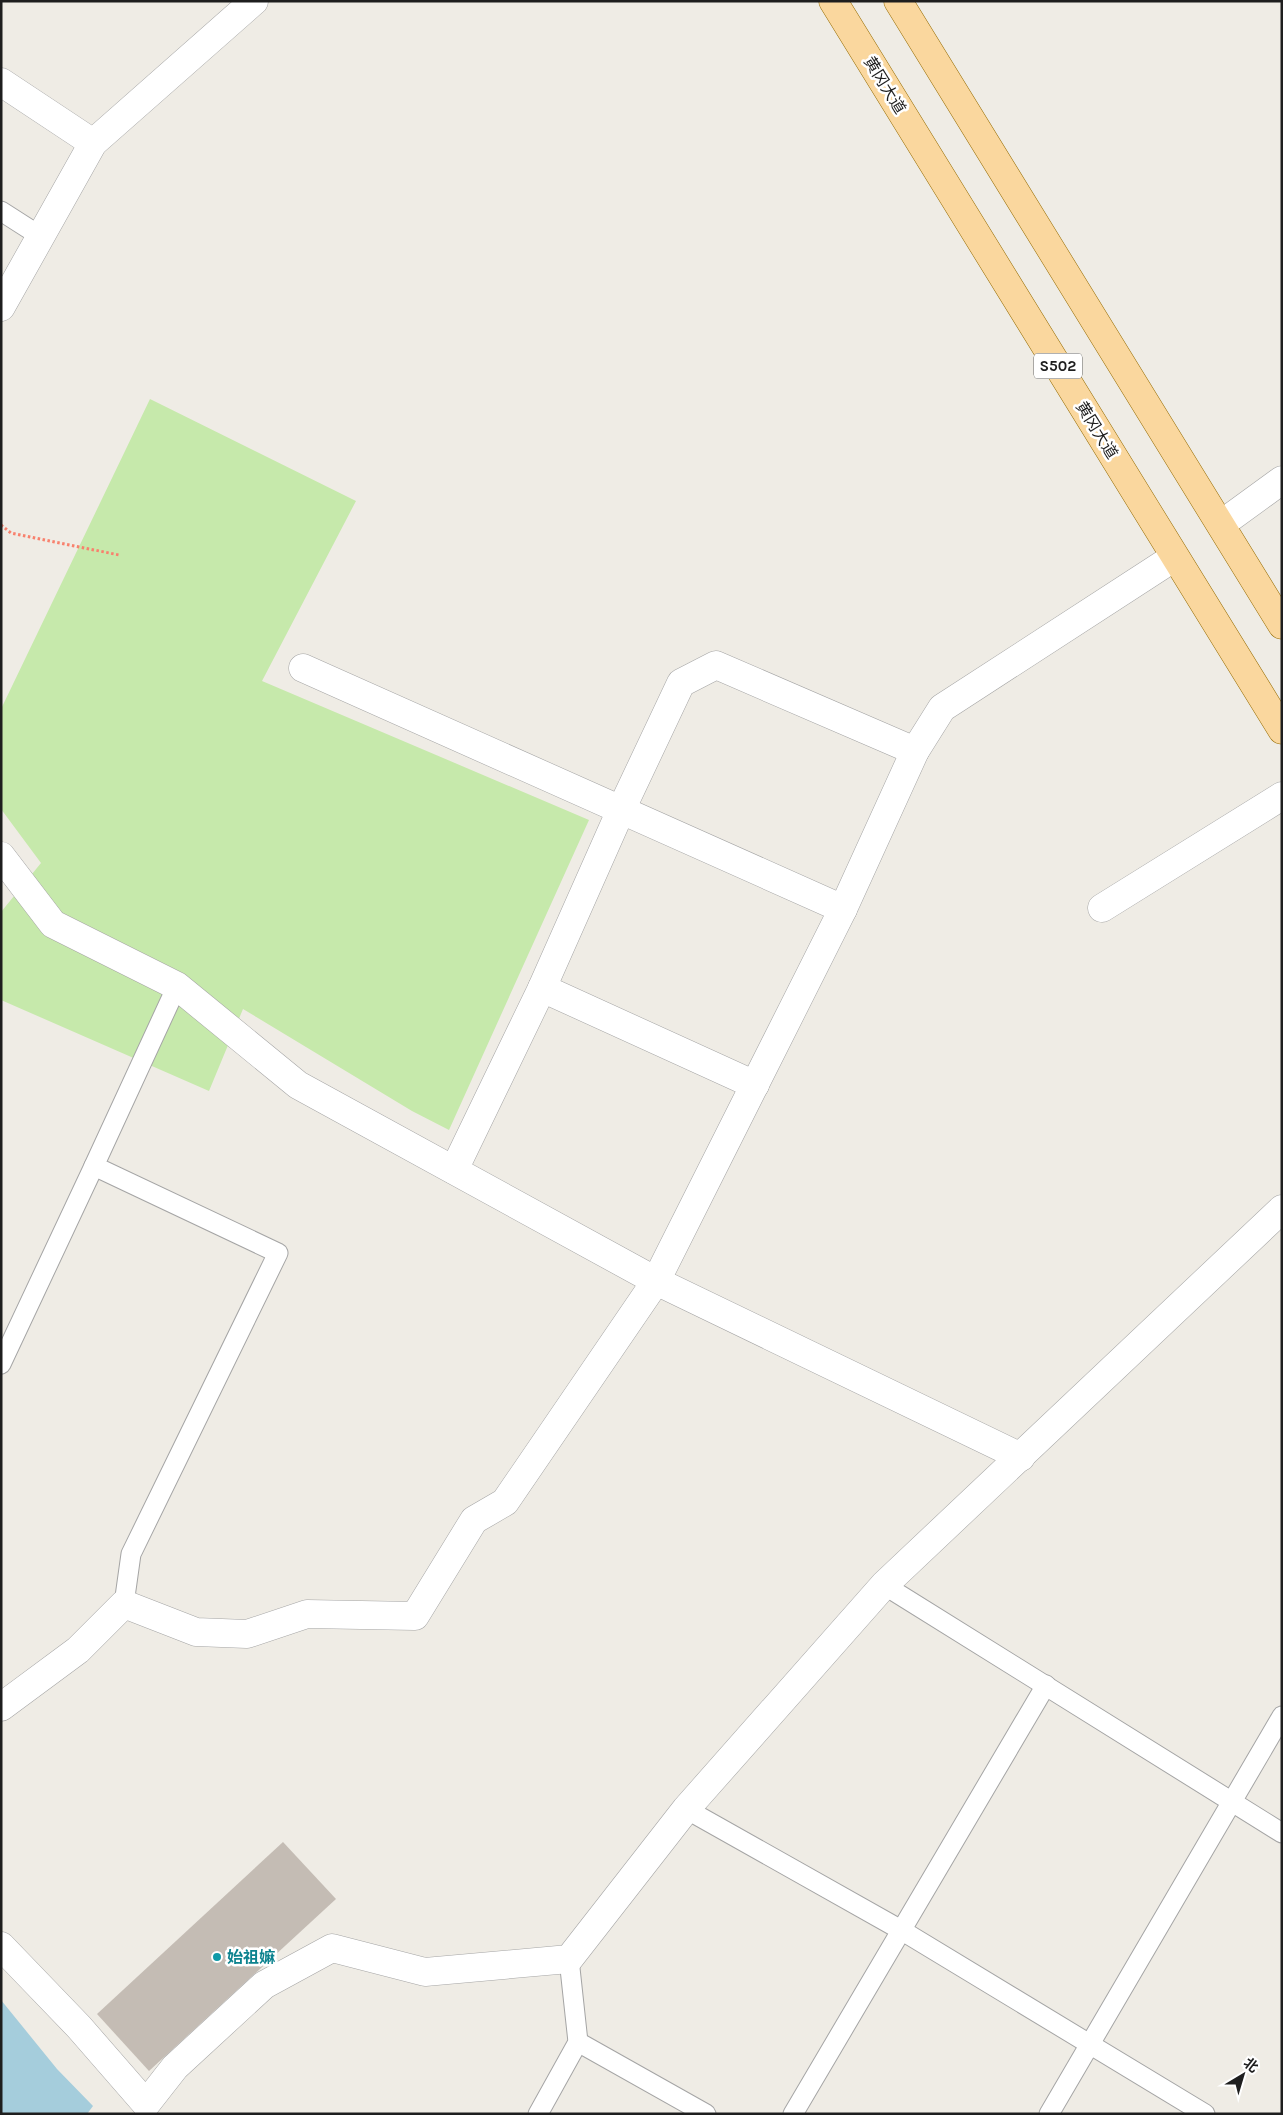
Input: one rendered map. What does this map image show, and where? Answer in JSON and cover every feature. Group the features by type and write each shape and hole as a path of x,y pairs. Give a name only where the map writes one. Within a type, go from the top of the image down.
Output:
{"main road":[{"name":"黄冈大道","path":"834,1 1282,730"},
{"path":"898,1 1282,625"}],"street":[{"path":"1,307 93,143 254,1"},
{"path":"1,82 93,143"},
{"path":"1227,520 1282,480"},
{"path":"1,1707 78,1650 124,1604 196,1632 247,1634 307,1614 415,1616 474,1520 505,1502 656,1281 843,909 915,751 942,708 1167,562"},
{"path":"454,1170 542,988 621,810 681,682 716,665 915,751"},
{"path":"303,668 843,909"},
{"path":"1102,908 1282,796"},
{"path":"1,856 53,924 177,986 298,1085 656,1281 1021,1457"},
{"path":"542,988 755,1085"},
{"path":"1,1946 79,2027 142,2109 175,2067 264,1985 332,1948 424,1972 569,1959 686,1809 884,1585 1282,1209"}],"lane":[{"path":"1,212 40,236"},
{"path":"1,1364 177,986"},
{"path":"94,1166 278,1252 131,1554 124,1604"},
{"path":"884,1585 1282,1833"},
{"path":"793,2114 1046,1685"},
{"path":"1049,2114 1282,1716"},
{"path":"686,1809 901,1930 1205,2114"},
{"path":"538,2114 578,2042 569,1959"},
{"path":"578,2042 706,2114"}],"path":[{"path":"1,526 11,533 119,554"}],"green space":[{"path":"150,399 356,501 262,681 589,820 449,1130 412,1111 243,1009 209,1091 1,1000 1,912 41,863 1,809 1,709"}],"water":[{"path":"1,2000 57,2069 93,2106 87,2114 1,2114"}],"building":[{"name":"始祖嫲","path":"283,1842 336,1899 149,2071 97,2014"}],"place":[{"name":"始祖嫲","path":"217,1957"}]}
